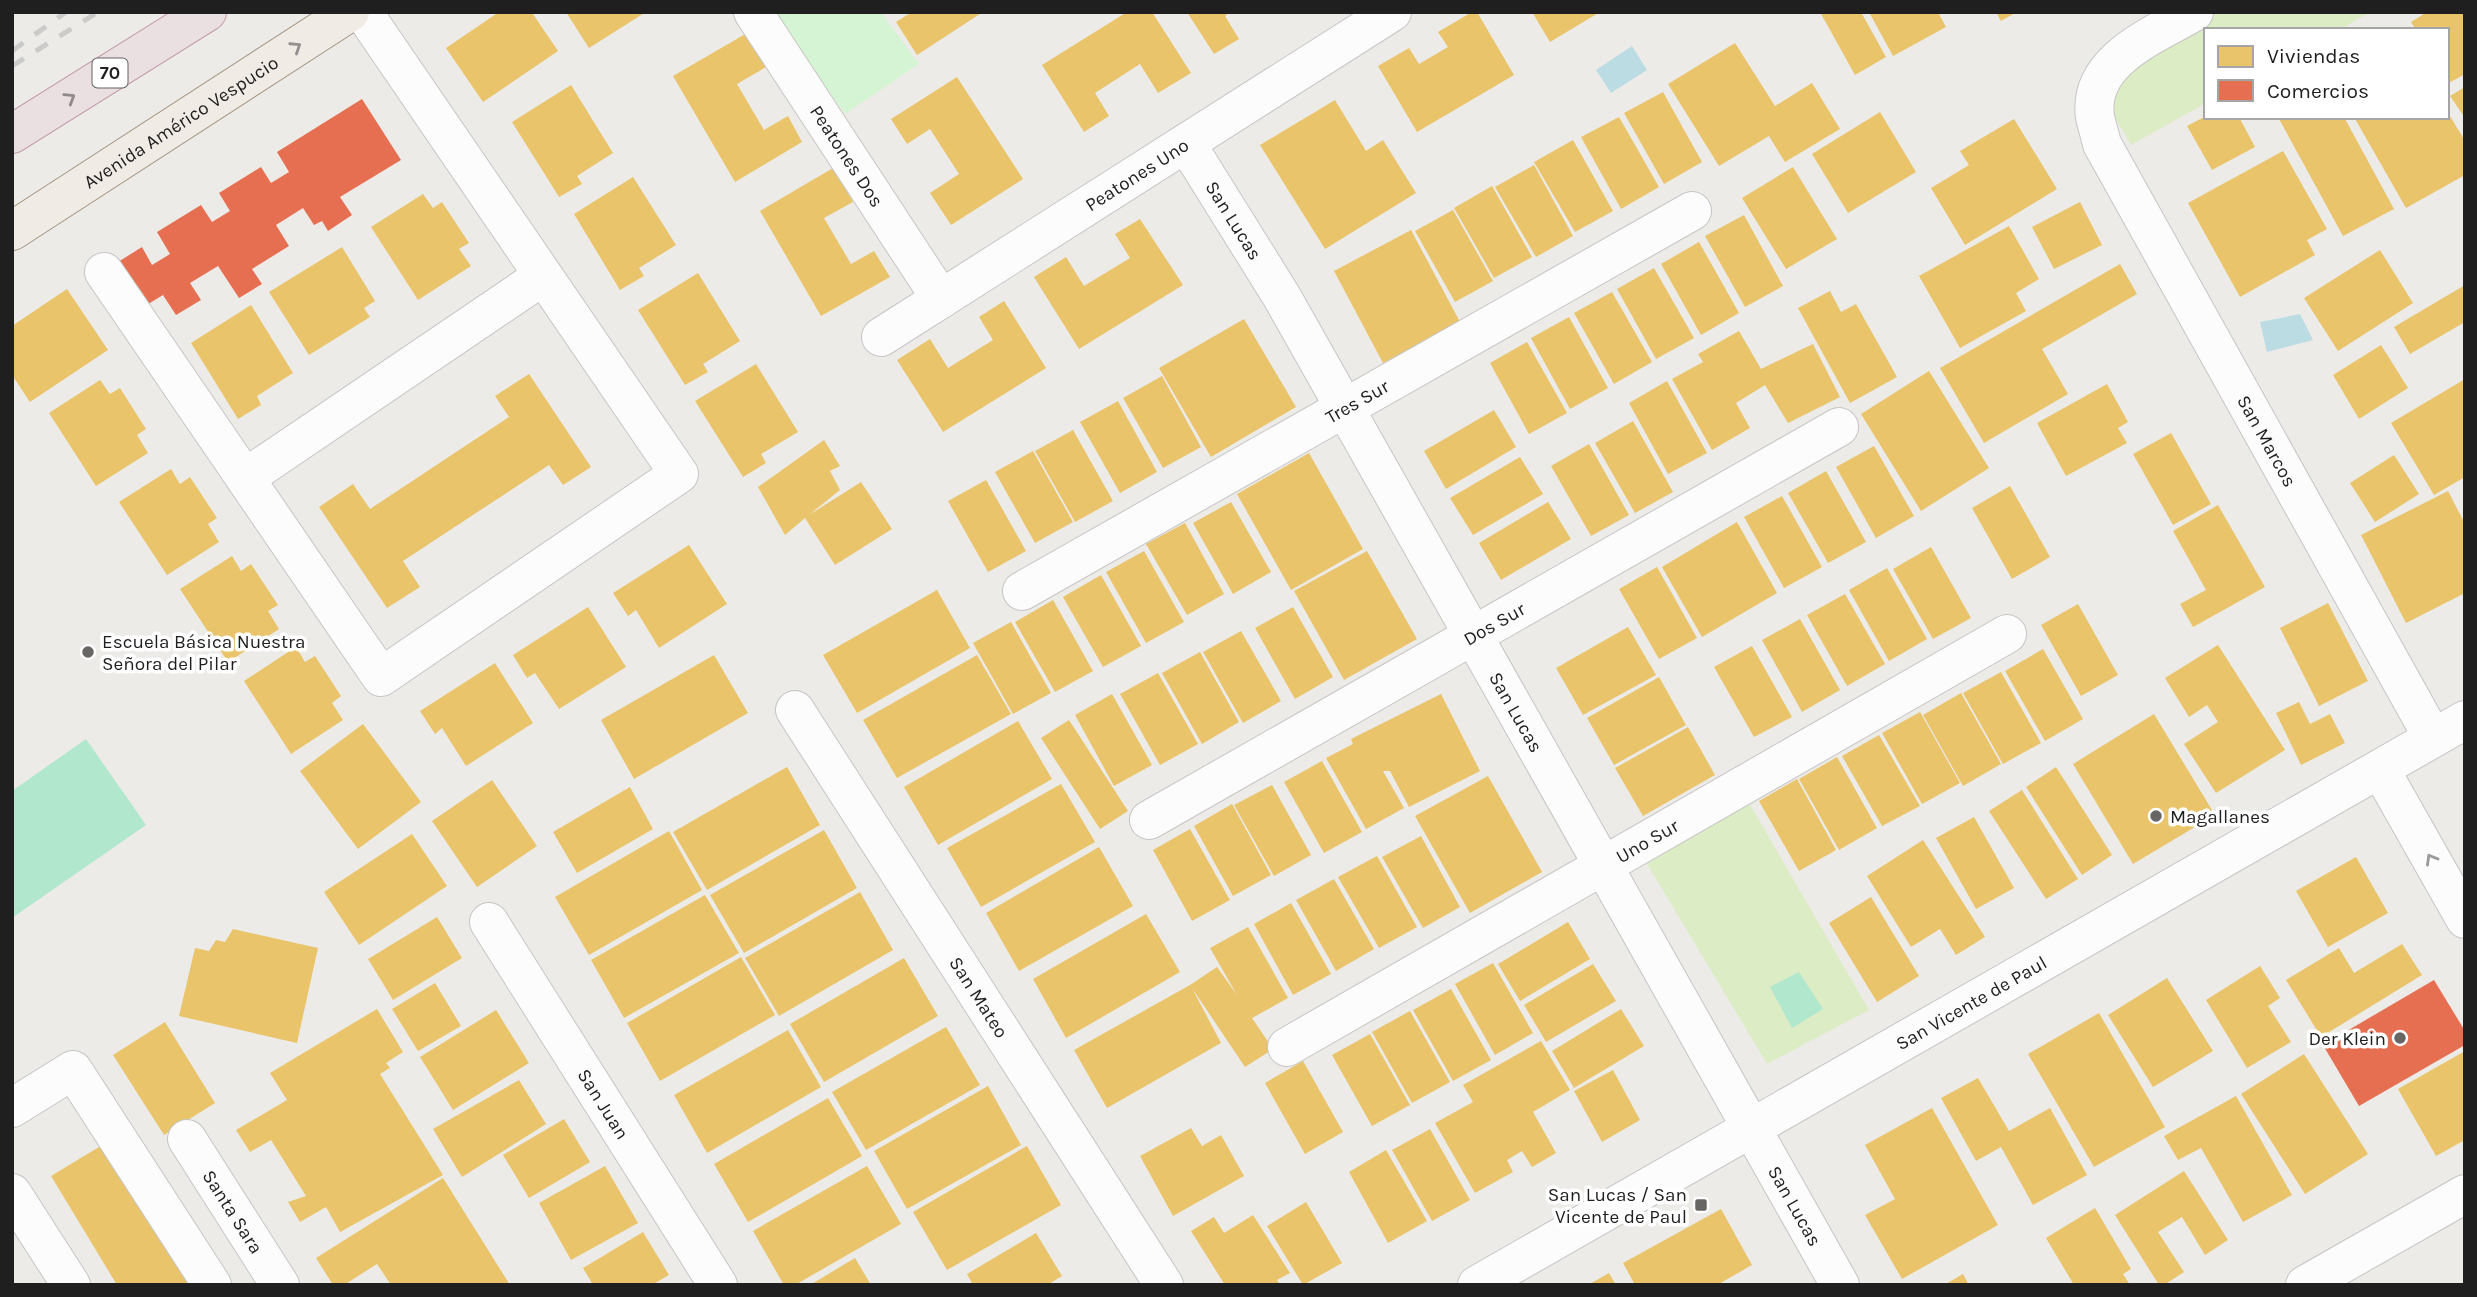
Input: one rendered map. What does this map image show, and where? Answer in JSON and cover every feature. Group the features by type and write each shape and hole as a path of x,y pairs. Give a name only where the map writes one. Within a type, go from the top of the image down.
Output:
{"highway":[{"name":"70","path":"12,134 207,12"}],"main road":[{"name":"Avenida Américo Vespucio","path":"12,231 349,12"}],"street":[{"path":"104,272 381,677 679,474 363,12"},
{"name":"Peatones Dos","path":"753,12 941,299"},
{"name":"Peatones Uno","path":"881,337 1392,12"},
{"name":"San Marcos","path":"2194,12 2125,53 2107,71 2098,90 2095,115 2102,144 2449,729"},
{"name":"San Lucas","path":"1186,143 1282,297 1750,1130 1840,1285"},
{"name":"Tres Sur","path":"1022,591 1692,211"},
{"path":"245,478 543,276"},
{"name":"Dos Sur","path":"1149,820 1839,427"},
{"name":"Uno Sur","path":"1287,1047 2007,634"},
{"name":"San Mateo","path":"795,710 1164,1285"},
{"name":"San Vicente de Paul","path":"1477,1285 2449,729"},
{"path":"2380,769 2465,919"},
{"name":"San Juan","path":"489,922 718,1285"},
{"path":"12,1108 73,1070 212,1285"},
{"name":"Santa Sara","path":"187,1139 280,1285"},
{"path":"12,1193 72,1285"},
{"path":"2305,1285 2465,1194"}],"green space":[{"path":"773,12 881,12 919,64 845,114"},
{"path":"2210,12 2371,12 2343,28 2204,28 2204,104 2131,145 2112,112 2112,79"},
{"path":"86,739 146,825 12,918 12,791"},
{"path":"1748,801 1869,1010 1767,1064 1647,864"},
{"path":"1799,972 1823,1009 1792,1028 1770,987"}],"water":[{"path":"1632,46 1647,70 1611,93 1596,70"},
{"path":"2300,314 2313,340 2267,352 2260,322"}],"building: Viviendas":[{"path":"499,12 536,12 533,14 558,51 483,102 446,48"},
{"path":"566,12 646,12 589,48"},
{"path":"912,12 983,12 917,55 896,22"},
{"path":"1127,12 1152,12 1191,73 1158,93 1140,64 1095,93 1109,116 1084,132 1042,65"},
{"path":"1187,12 1230,12 1225,16 1239,39 1214,54"},
{"path":"1472,12 1477,12 1514,75 1417,132 1378,66 1409,48 1419,64 1448,47 1438,32"},
{"path":"1532,12 1600,12 1550,42"},
{"path":"1820,12 1861,12 1886,57 1855,75"},
{"path":"1869,12 1938,12 1946,27 1893,56"},
{"path":"1996,12 2017,12 2001,21"},
{"path":"2427,12 2465,12 2465,74 2449,83 2449,28 2415,28 2411,22"},
{"path":"747,33 766,67 737,84 764,130 788,116 802,142 735,182 673,76"},
{"path":"1735,43 1775,106 1812,83 1840,129 1785,162 1769,136 1719,166 1668,84"},
{"path":"957,77 1023,179 951,225 930,193 959,174 930,129 907,144 891,119"},
{"path":"571,85 613,153 577,176 582,184 559,197 512,122"},
{"path":"2465,87 2465,118 2450,96"},
{"path":"1663,92 1702,162 1664,184 1624,113"},
{"path":"1335,100 1366,151 1383,140 1416,193 1325,249 1260,145"},
{"path":"1880,112 1916,172 1848,213 1812,154"},
{"path":"2449,114 2465,141 2465,175 2406,208 2355,119 2449,119"},
{"path":"1619,117 1659,187 1621,209 1581,137"},
{"path":"2204,117 2240,119 2255,147 2212,170 2187,126"},
{"path":"2014,119 2057,189 1965,245 1931,188 1969,165 1960,151"},
{"path":"2279,119 2345,119 2394,209 2343,236"},
{"path":"1573,140 1613,211 1575,232 1534,162"},
{"path":"2283,151 2327,229 2307,240 2315,255 2240,297 2188,203"},
{"path":"1534,165 1573,236 1536,257 1495,187"},
{"path":"1793,167 1837,239 1786,269 1742,198"},
{"path":"833,168 853,202 824,218 851,264 874,251 890,277 821,316 760,211"},
{"path":"633,177 676,245 639,268 644,276 620,290 574,214"},
{"path":"1492,186 1532,257 1494,278 1454,208"},
{"path":"423,194 433,208 442,202 469,243 459,249 471,266 418,300 371,227"},
{"path":"2080,202 2102,245 2054,269 2032,227"},
{"path":"1453,210 1493,281 1455,302 1415,231"},
{"path":"1744,215 1783,286 1745,307 1705,236"},
{"path":"1140,219 1183,285 1079,349 1034,277 1066,257 1084,286 1130,258 1115,234"},
{"path":"2009,226 2039,279 2016,293 2026,311 1960,348 1919,276"},
{"path":"1411,230 1460,322 1383,363 1334,271"},
{"path":"1699,242 1739,313 1701,335 1661,264"},
{"path":"342,247 375,301 364,308 370,317 309,355 269,292"},
{"path":"2380,250 2413,303 2338,351 2304,298"},
{"path":"2120,264 2137,294 2042,349 2068,394 1984,443 1940,368"},
{"path":"1654,268 1694,338 1656,359 1617,289"},
{"path":"698,273 740,341 703,364 708,372 685,385 638,310"},
{"path":"2465,285 2465,322 2410,354 2394,327"},
{"path":"67,289 108,350 30,402 12,375 12,326"},
{"path":"1830,291 1841,312 1856,304 1897,377 1850,403 1798,308"},
{"path":"1612,292 1652,362 1614,384 1574,313"},
{"path":"1004,301 1046,368 943,432 897,360 930,339 948,368 993,340 979,317"},
{"path":"251,305 293,373 257,396 261,405 238,419 191,343"},
{"path":"1569,317 1608,388 1570,409 1531,338"},
{"path":"1244,319 1296,407 1211,457 1159,368"},
{"path":"1739,331 1761,369 1813,344 1840,397 1788,423 1765,385 1736,403 1750,428 1712,450 1672,379 1703,362 1698,354"},
{"path":"1527,342 1567,413 1529,434 1490,363"},
{"path":"2381,345 2408,388 2359,419 2333,375"},
{"path":"756,364 798,432 761,454 766,463 743,477 695,401"},
{"path":"1929,371 1989,468 1921,511 1861,414"},
{"path":"529,374 591,467 563,485 549,465 403,561 420,587 387,608 319,507 353,484 370,509 509,417 495,396"},
{"path":"1162,376 1201,447 1163,468 1123,398"},
{"path":"2465,379 2465,477 2434,495 2391,423"},
{"path":"100,380 110,394 120,388 146,429 137,435 148,453 96,486 49,413"},
{"path":"1667,381 1707,453 1668,474 1629,403"},
{"path":"2107,384 2128,422 2118,428 2127,443 2066,476 2037,423"},
{"path":"1118,401 1157,472 1120,493 1080,422"},
{"path":"1494,410 1516,447 1446,489 1424,451"},
{"path":"1633,421 1673,492 1635,513 1595,443"},
{"path":"1073,430 1113,501 1075,522 1035,451"},
{"path":"2171,433 2211,504 2173,525 2133,454"},
{"path":"824,440 840,466 830,471 840,490 809,515 861,482 892,529 835,565 805,518 785,535 758,487"},
{"path":"1589,444 1629,515 1591,536 1551,466"},
{"path":"1874,446 1914,516 1876,538 1836,467"},
{"path":"1033,451 1073,522 1035,543 995,472"},
{"path":"1309,453 1363,549 1291,590 1237,494"},
{"path":"2394,455 2419,494 2375,522 2350,483"},
{"path":"1520,457 1543,494 1473,535 1450,498"},
{"path":"171,469 180,484 190,477 217,518 208,524 219,542 167,575 119,502"},
{"path":"1826,471 1866,542 1828,563 1788,493"},
{"path":"986,480 1026,551 988,572 948,501"},
{"path":"2010,486 2050,557 2012,579 1972,508"},
{"path":"2448,491 2465,524 2465,593 2406,623 2361,535"},
{"path":"1782,496 1822,567 1784,588 1744,517"},
{"path":"1231,502 1271,572 1233,594 1193,523"},
{"path":"1548,502 1571,539 1501,580 1479,543"},
{"path":"2218,505 2265,587 2193,627 2180,604 2206,590 2173,531"},
{"path":"1737,522 1777,593 1702,637 1662,567"},
{"path":"1185,523 1224,594 1187,615 1146,544"},
{"path":"689,545 727,604 659,648 636,610 628,616 613,593"},
{"path":"1931,547 1971,618 1933,639 1893,569"},
{"path":"1144,551 1184,622 1146,643 1106,572"},
{"path":"1367,551 1417,639 1344,680 1294,591"},
{"path":"232,556 241,571 251,564 278,605 268,611 279,629 228,662 180,589"},
{"path":"1657,567 1697,638 1659,659 1619,589"},
{"path":"1887,568 1927,639 1889,661 1849,590"},
{"path":"1101,575 1141,646 1103,667 1063,597"},
{"path":"937,590 970,648 857,713 823,655"},
{"path":"1845,594 1885,664 1847,686 1807,615"},
{"path":"1053,600 1093,671 1055,692 1015,622"},
{"path":"2328,603 2368,681 2319,706 2280,628"},
{"path":"2078,604 2118,675 2081,696 2041,625"},
{"path":"588,607 626,667 559,709 535,673 527,678 513,655"},
{"path":"1293,607 1333,677 1295,699 1255,628"},
{"path":"1800,619 1840,690 1802,712 1762,640"},
{"path":"1011,622 1051,693 1013,714 973,643"},
{"path":"1628,627 1656,675 1583,715 1556,668"},
{"path":"1241,631 1281,701 1243,723 1203,652"},
{"path":"2218,645 2285,750 2216,793 2184,744 2218,722 2207,705 2189,717 2165,678"},
{"path":"1752,646 1792,717 1754,737 1714,667"},
{"path":"296,647 305,662 315,656 341,696 332,703 343,720 291,754 244,681"},
{"path":"2043,649 2083,719 2045,741 2005,671"},
{"path":"1200,652 1239,722 1202,744 1162,673"},
{"path":"714,655 748,713 634,779 601,720"},
{"path":"977,655 1011,714 897,778 863,720"},
{"path":"495,663 533,723 466,766 442,728 435,734 420,711"},
{"path":"2001,672 2041,743 2003,764 1963,693"},
{"path":"1158,673 1198,744 1160,765 1120,694"},
{"path":"1659,677 1686,725 1614,765 1587,718"},
{"path":"1961,693 2001,764 1963,786 1923,715"},
{"path":"1112,694 1152,765 1114,786 1075,715"},
{"path":"1441,694 1480,771 1409,807 1390,771 1383,771 1404,808 1366,829 1326,758 1353,744 1351,739"},
{"path":"2299,702 2310,724 2330,714 2345,743 2301,765 2276,713"},
{"path":"1920,712 1960,783 1922,804 1882,733"},
{"path":"2154,714 2215,815 2133,864 2073,764"},
{"path":"1069,720 1128,811 1100,829 1041,738"},
{"path":"1018,721 1052,779 938,845 904,787"},
{"path":"363,724 421,802 358,849 300,771"},
{"path":"1688,727 1715,775 1643,816 1615,768"},
{"path":"1879,735 1920,806 1882,826 1842,756"},
{"path":"1837,757 1877,828 1839,850 1799,779"},
{"path":"1322,761 1362,832 1324,853 1284,782"},
{"path":"787,767 820,825 707,890 673,832"},
{"path":"2056,767 2112,855 2082,875 2026,787"},
{"path":"1488,776 1542,872 1470,913 1415,816"},
{"path":"1797,779 1836,850 1799,871 1759,801"},
{"path":"492,780 537,846 477,887 432,821"},
{"path":"1061,784 1095,842 981,907 947,848"},
{"path":"1272,785 1311,855 1274,876 1234,805"},
{"path":"630,787 653,829 577,873 553,832"},
{"path":"2022,790 2078,879 2046,899 1989,811"},
{"path":"1232,804 1271,875 1233,896 1194,826"},
{"path":"1974,817 2014,888 1976,909 1936,838"},
{"path":"1190,829 1230,900 1192,921 1153,850"},
{"path":"824,830 857,888 744,953 710,895"},
{"path":"669,831 702,890 589,955 555,897"},
{"path":"412,834 447,886 359,945 324,892"},
{"path":"1421,836 1460,907 1423,928 1382,857"},
{"path":"1923,840 1985,937 1956,955 1940,929 1911,947 1867,876"},
{"path":"1099,847 1133,906 1019,971 986,913"},
{"path":"1377,856 1417,927 1379,948 1338,877"},
{"path":"2356,857 2388,913 2328,947 2296,891"},
{"path":"1334,879 1374,949 1336,971 1296,900"},
{"path":"860,892 893,950 779,1016 745,958"},
{"path":"705,895 739,953 624,1018 591,960"},
{"path":"1871,897 1919,976 1877,1002 1829,923"},
{"path":"1291,903 1331,974 1293,995 1254,924"},
{"path":"1146,914 1180,972 1066,1038 1033,979"},
{"path":"437,917 462,958 393,1000 368,959"},
{"path":"1568,922 1590,959 1520,1001 1498,964"},
{"path":"1248,927 1288,998 1252,1018 1273,1049 1245,1067 1192,988 1221,1043 1107,1108 1074,1050 1217,967 1237,995 1210,948"},
{"path":"233,929 318,948 297,1043 179,1016 195,948 209,951 216,940 225,942"},
{"path":"2402,944 2422,975 2321,1037 2286,980 2339,948 2354,973"},
{"path":"741,957 775,1015 660,1081 627,1023"},
{"path":"904,958 938,1016 824,1082 790,1024"},
{"path":"1493,963 1533,1033 1495,1055 1455,984"},
{"path":"1593,964 1616,1001 1546,1042 1524,1005"},
{"path":"2260,966 2280,998 2268,1006 2291,1042 2247,1068 2206,1000"},
{"path":"2167,978 2213,1051 2153,1087 2108,1015"},
{"path":"435,983 461,1026 418,1051 392,1009"},
{"path":"1451,989 1491,1060 1453,1081 1413,1010"},
{"path":"377,1009 403,1052 386,1063 390,1068 380,1074 443,1175 340,1232 326,1207 300,1222 288,1202 306,1196 271,1140 250,1152 236,1130 287,1100 270,1073"},
{"path":"1621,1009 1644,1046 1574,1088 1552,1051"},
{"path":"496,1010 529,1063 453,1110 420,1057"},
{"path":"1410,1011 1450,1082 1412,1103 1372,1032"},
{"path":"2099,1013 2165,1127 2094,1167 2028,1054"},
{"path":"165,1022 215,1103 164,1135 113,1055"},
{"path":"946,1027 980,1085 866,1150 832,1092"},
{"path":"788,1030 821,1087 707,1153 674,1095"},
{"path":"1370,1034 1410,1105 1372,1126 1332,1055"},
{"path":"1541,1041 1570,1090 1533,1112 1556,1153 1532,1167 1522,1151 1507,1160 1513,1172 1475,1193 1435,1123 1473,1102 1463,1085"},
{"path":"2465,1051 2465,1140 2436,1156 2398,1089"},
{"path":"2304,1054 2368,1154 2305,1194 2241,1094"},
{"path":"1303,1061 1343,1132 1305,1154 1265,1083"},
{"path":"1613,1070 1640,1120 1602,1142 1574,1091"},
{"path":"1978,1078 2009,1131 2050,1108 2087,1175 2033,1205 2001,1147 1976,1161 1941,1098"},
{"path":"519,1080 546,1124 462,1177 433,1129"},
{"path":"988,1086 1021,1145 907,1209 874,1151"},
{"path":"2236,1096 2292,1195 2243,1222 2201,1148 2178,1160 2164,1136"},
{"path":"828,1098 862,1156 748,1222 714,1164"},
{"path":"1932,1108 1998,1225 1902,1279 1865,1215 1895,1199 1865,1145"},
{"path":"564,1119 590,1162 529,1198 503,1155"},
{"path":"1191,1128 1202,1146 1221,1135 1244,1176 1173,1216 1140,1156"},
{"path":"1430,1129 1470,1200 1432,1221 1392,1150"},
{"path":"109,1141 196,1285 117,1285 51,1176"},
{"path":"1027,1146 1061,1205 947,1270 913,1212"},
{"path":"1386,1150 1427,1221 1388,1243 1349,1172"},
{"path":"605,1166 638,1223 571,1260 539,1203"},
{"path":"867,1166 901,1224 795,1285 784,1285 753,1231"},
{"path":"2184,1171 2228,1240 2205,1255 2182,1217 2158,1232 2184,1272 2164,1285 2159,1285 2115,1215"},
{"path":"443,1178 510,1285 391,1285 377,1264 344,1285 333,1285 316,1258"},
{"path":"1306,1202 1342,1263 1303,1285 1267,1226"},
{"path":"2095,1208 2131,1269 2123,1274 2130,1285 2074,1285 2046,1238"},
{"path":"1721,1209 1752,1265 1717,1285 1635,1285 1623,1263"},
{"path":"1253,1215 1290,1273 1277,1280 1280,1285 1225,1285 1191,1231 1214,1217 1224,1233"},
{"path":"643,1232 669,1275 652,1285 593,1285 583,1268"},
{"path":"1036,1233 1062,1276 1047,1285 973,1285 967,1274"},
{"path":"855,1258 871,1285 810,1285"},
{"path":"1609,1273 1616,1285 1588,1285"},
{"path":"1963,1274 1969,1285 1944,1285"}],"building: Comercios":[{"path":"362,99 401,160 340,197 352,215 328,231 322,221 314,225 303,208 276,225 289,246 252,269 262,284 239,298 218,266 190,283 201,300 176,315 163,295 145,306 118,262 142,247 152,265 170,254 157,232 201,205 212,222 230,211 219,193 261,167 271,183 289,172 277,152"},
{"name":"Der Klein","path":"2434,980 2465,1031 2465,1045 2359,1106 2323,1045"}],"railway":[{"path":"12,51 66,12"},
{"path":"12,66 98,12"}],"place":[{"name":"Escuela Básica Nuestra Señora del Pilar","path":"88,652"},
{"name":"Magallanes","path":"2156,816"},
{"name":"Der Klein","path":"2400,1038"},
{"name":"San Lucas / San Vicente de Paul","path":"1701,1205"}]}
